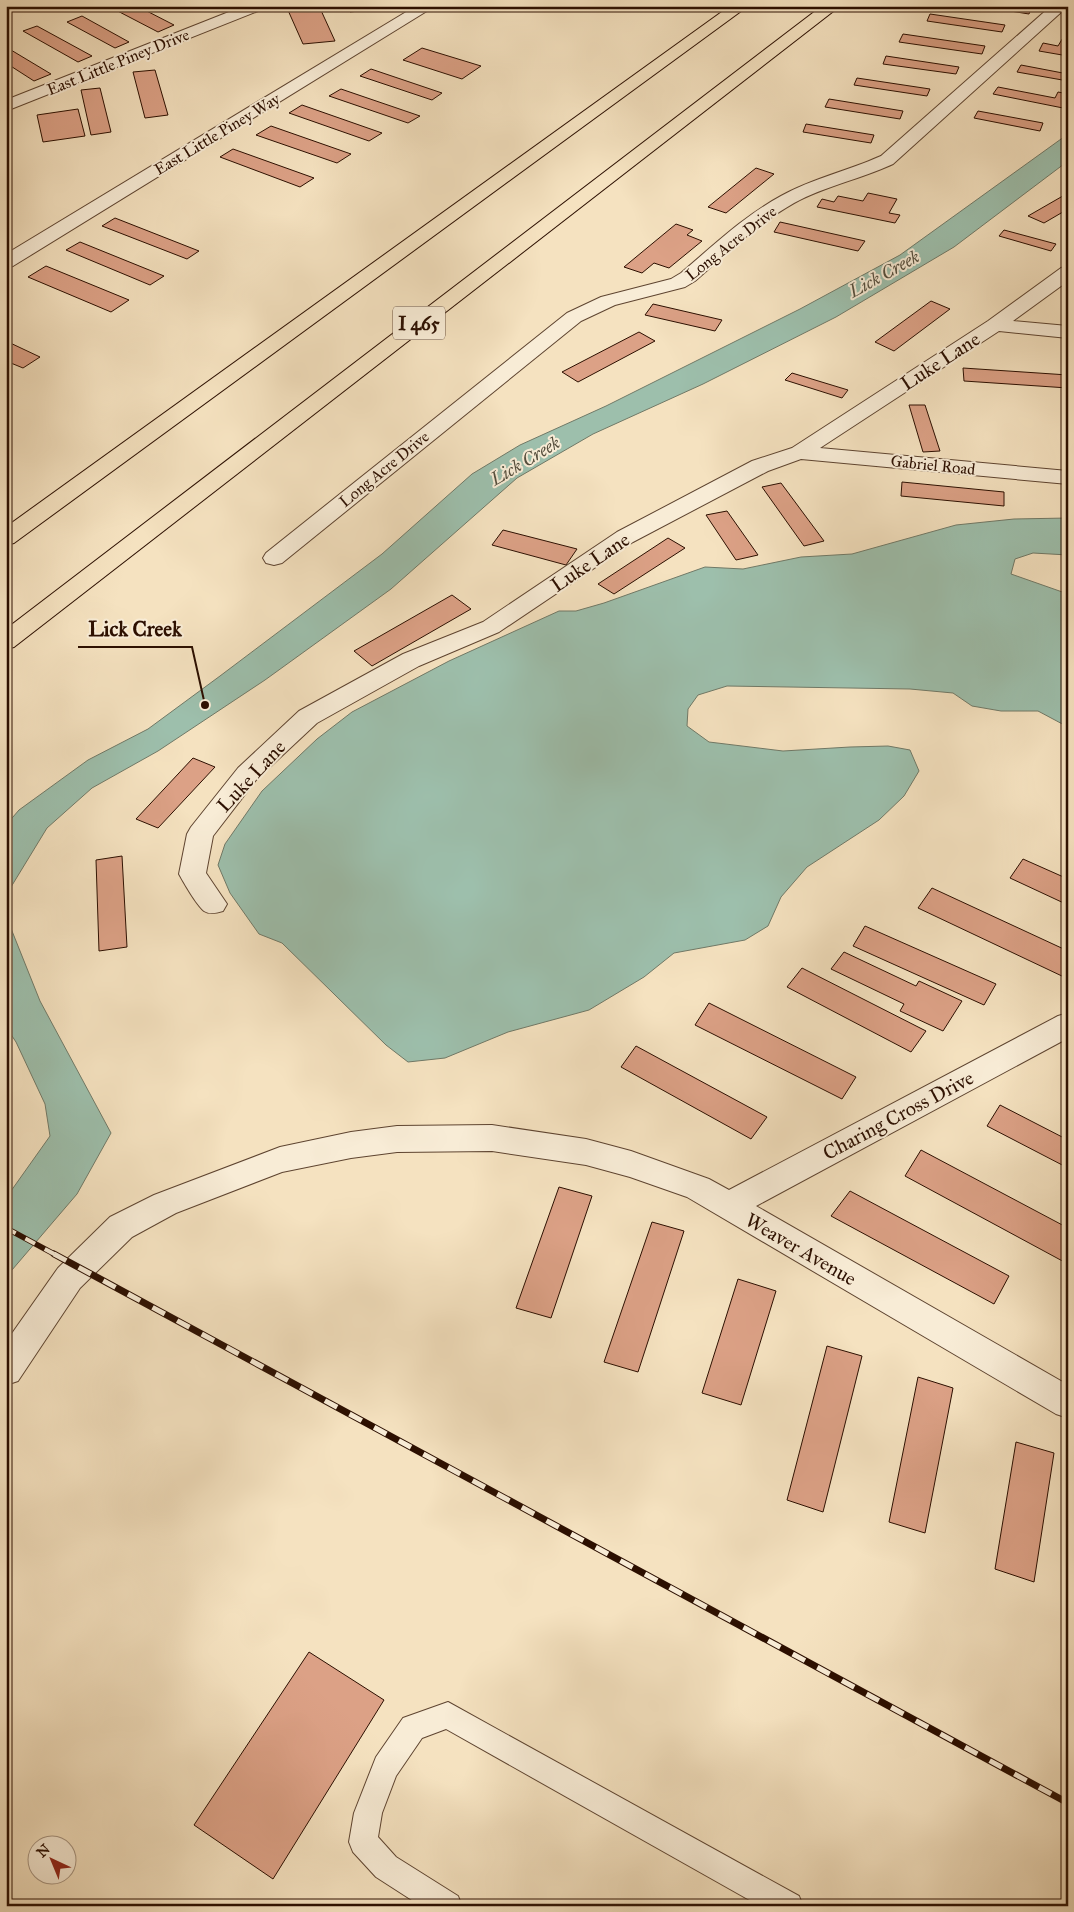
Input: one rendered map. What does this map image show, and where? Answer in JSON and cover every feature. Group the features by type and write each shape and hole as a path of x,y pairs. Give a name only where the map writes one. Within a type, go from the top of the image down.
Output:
{"highway":[{"path":"6,538 740,6"},
{"name":"I 465","path":"6,641 832,6"}],"street":[{"name":"East Little Piney Drive","path":"6,106 258,6"},
{"name":"East Little Piney Way","path":"6,262 427,6"},
{"path":"1060,6 1068,10"},
{"name":"Long Acre Drive","path":"274,558 574,317 608,301 678,283 688,277 744,229 787,200 816,186 861,172 887,160 1060,6"},
{"name":"Luke Lane","path":"214,904 192,874 200,834 247,774 308,717 411,660 490,627 625,537 760,466 799,452 995,325 1068,272"},
{"path":"995,325 1068,332"},
{"name":"Gabriel Road","path":"799,452 1068,478"},
{"name":"Charing Cross Drive","path":"728,1206 1068,1024"},
{"name":"Weaver Avenue","path":"6,1370 69,1278 121,1227 165,1204 280,1160 351,1145 422,1138 492,1138 586,1152 631,1164 698,1188 1068,1404"}],"lane":[{"path":"448,1906 386,1867 363,1842 368,1813 386,1767 413,1728 448,1715 789,1906"}],"water":[{"name":"Lick Creek","path":"1068,134 1068,161 954,247 836,317 703,384 593,434 517,478 391,589 265,680 158,751 92,788 47,828 11,887 10,926 40,1001 111,1133 77,1194 6,1277 6,1198 50,1136 45,1104 16,1042 6,1027 6,825 19,810 88,760 148,729 220,676 382,554 472,474 520,445 606,406 800,309 900,255"},
{"path":"1068,518 1068,555 1033,553 1015,559 1011,574 1068,594 1068,727 1038,711 1001,711 972,706 953,693 910,689 727,686 698,695 688,709 687,726 709,742 783,751 888,746 910,750 919,771 904,796 879,820 807,867 781,897 768,926 745,940 674,953 644,977 589,1010 508,1032 445,1058 408,1062 386,1045 282,943 259,934 230,893 218,865 225,844 262,791 317,739 352,712 449,661 559,611 576,611 604,603 705,567 743,569 801,557 852,554 956,525 1014,519"}],"building":[{"path":"108,6 137,6 174,25 158,32"},
{"path":"319,6 335,41 303,44 287,8"},
{"path":"348,6 385,6 386,8 350,12"},
{"path":"979,6 1032,6 1029,14"},
{"path":"930,14 1005,25 1002,32 927,21"},
{"path":"82,16 129,42 115,48 67,22"},
{"path":"37,26 92,56 78,62 23,31"},
{"path":"903,34 985,46 982,54 899,42"},
{"path":"1064,36 1068,37 1068,56 1039,51 1043,43 1058,46"},
{"path":"6,47 51,74 34,81 6,63"},
{"path":"422,48 481,66 462,79 403,60"},
{"path":"886,56 959,67 956,74 883,64"},
{"path":"1021,65 1068,74 1068,81 1017,72"},
{"path":"371,69 442,93 432,100 360,76"},
{"path":"155,70 168,115 145,118 133,72"},
{"path":"857,78 930,89 927,96 854,85"},
{"path":"998,87 1055,98 1058,92 1068,94 1068,109 993,94"},
{"path":"100,88 111,132 91,135 81,90"},
{"path":"341,89 420,116 408,123 329,96"},
{"path":"829,99 903,111 900,119 825,107"},
{"path":"302,105 382,133 369,141 289,113"},
{"path":"78,109 85,136 43,142 37,115"},
{"path":"978,111 1043,123 1040,131 974,118"},
{"path":"806,124 874,135 871,143 803,132"},
{"path":"271,126 351,154 337,163 256,135"},
{"path":"233,149 314,178 300,187 220,157"},
{"path":"756,168 774,174 726,213 708,207"},
{"path":"868,193 897,199 889,213 900,215 895,223 817,207 822,199 834,202 838,196 863,201"},
{"path":"1068,193 1068,209 1044,223 1028,216"},
{"path":"115,218 199,251 187,259 102,226"},
{"path":"780,222 865,241 858,251 774,232"},
{"path":"676,224 693,230 687,235 702,241 669,268 654,263 642,273 624,267"},
{"path":"1004,230 1056,244 1051,251 999,236"},
{"path":"80,242 164,276 150,285 66,250"},
{"path":"46,266 129,300 111,312 28,277"},
{"path":"931,301 950,309 894,351 875,342"},
{"path":"653,304 722,320 715,331 645,315"},
{"path":"639,332 655,341 578,382 562,372"},
{"path":"6,341 40,357 23,368 6,361"},
{"path":"963,368 1068,375 1068,388 964,381"},
{"path":"792,373 848,390 842,398 785,380"},
{"path":"909,405 925,405 940,451 923,452"},
{"path":"902,482 1004,492 1004,506 901,496"},
{"path":"781,483 824,541 804,546 762,487"},
{"path":"727,511 758,555 736,560 706,515"},
{"path":"503,530 577,549 566,565 492,545"},
{"path":"668,538 685,548 614,594 598,584"},
{"path":"452,595 471,609 372,666 354,651"},
{"path":"193,758 215,767 158,828 136,819"},
{"path":"122,856 127,947 99,951 96,860"},
{"path":"1023,859 1068,879 1068,905 1010,878"},
{"path":"932,888 1068,951 1068,970 1064,977 918,908"},
{"path":"865,926 996,984 984,1005 853,946"},
{"path":"844,952 916,986 919,981 962,1001 943,1031 900,1011 904,1004 831,969"},
{"path":"802,968 926,1031 911,1052 787,987"},
{"path":"709,1003 856,1077 842,1099 695,1025"},
{"path":"636,1046 767,1117 751,1139 621,1067"},
{"path":"1000,1105 1068,1140 1068,1168 987,1126"},
{"path":"921,1150 1068,1228 1068,1264 905,1176"},
{"path":"559,1187 592,1196 551,1318 516,1308"},
{"path":"850,1191 1009,1276 994,1304 831,1216"},
{"path":"652,1222 684,1231 638,1372 604,1362"},
{"path":"738,1279 776,1291 741,1405 702,1393"},
{"path":"827,1346 862,1356 823,1512 787,1500"},
{"path":"918,1377 953,1388 925,1533 889,1522"},
{"path":"1016,1442 1054,1453 1034,1582 995,1569"},
{"path":"309,1652 384,1700 273,1879 194,1825"}],"railway":[{"path":"6,1228 56,1255"},
{"path":"54,1254 1068,1803"}],"place":[{"name":"Lick Creek","path":"205,705"}]}
